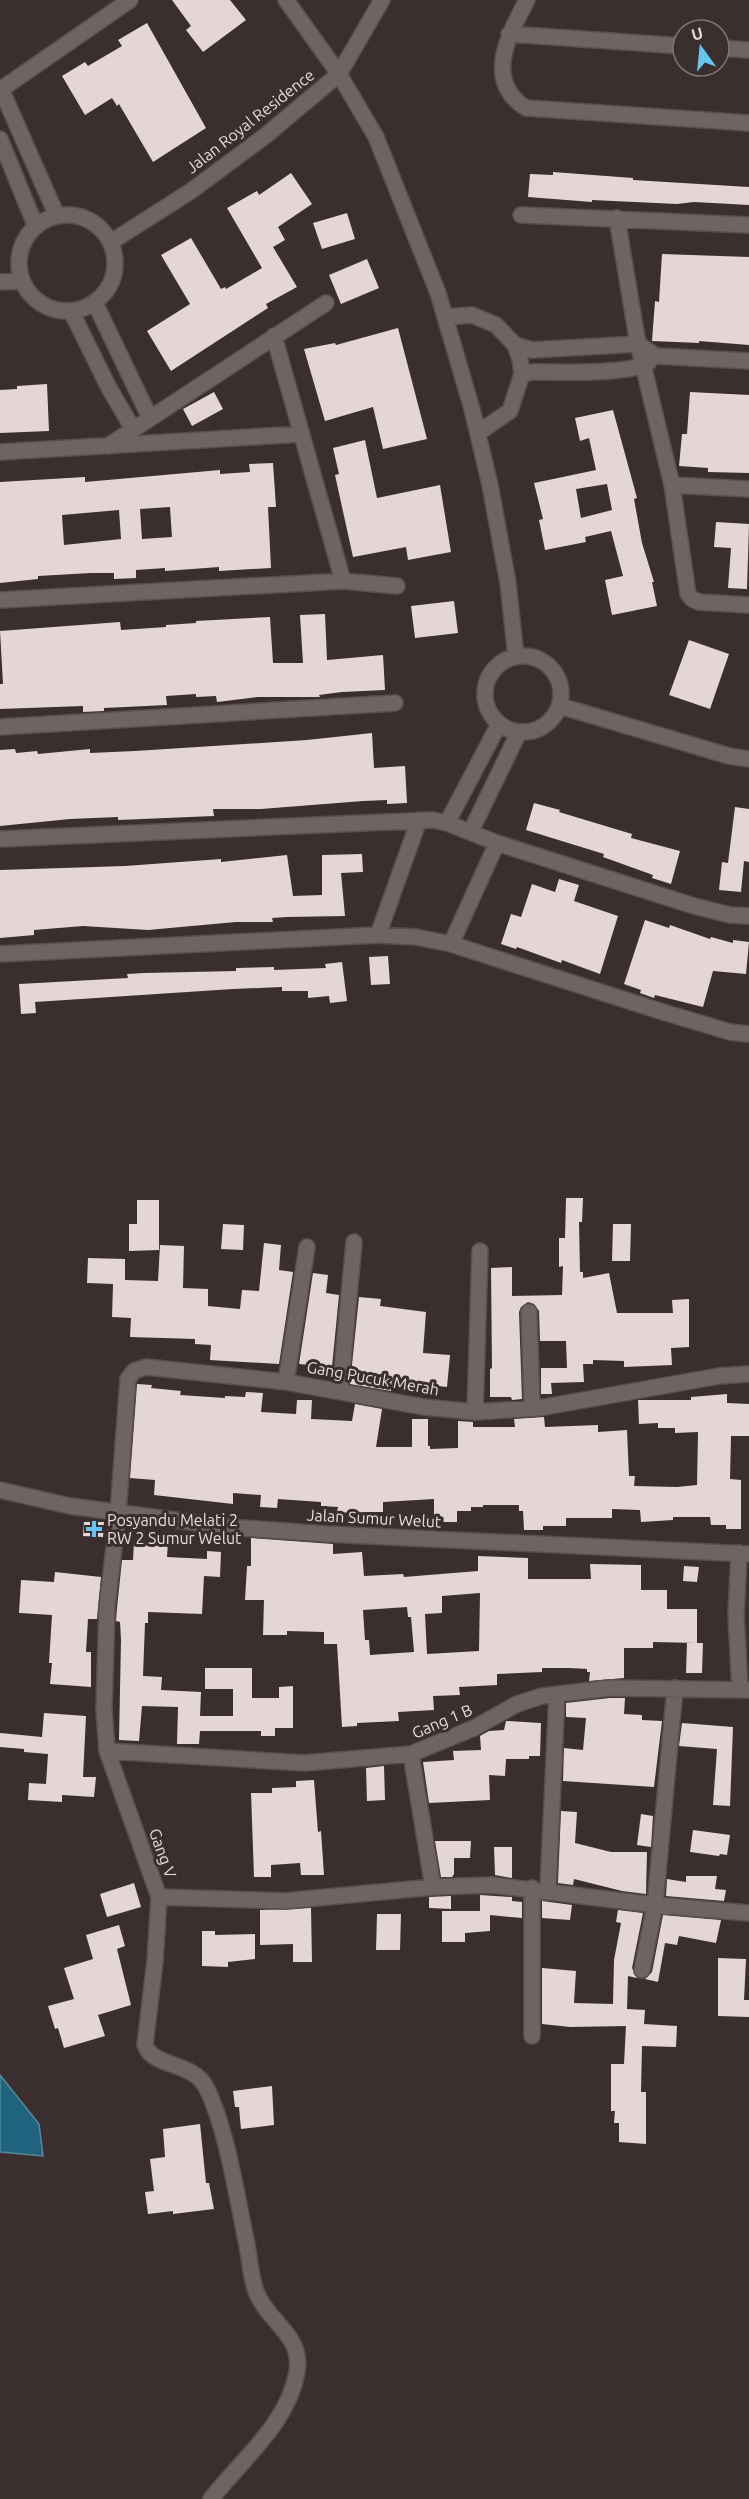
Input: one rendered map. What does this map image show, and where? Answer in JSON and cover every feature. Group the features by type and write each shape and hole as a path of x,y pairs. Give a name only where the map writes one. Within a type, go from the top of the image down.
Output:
{"street":[{"path":"57,216 1,89 130,0"},
{"path":"286,0 339,74 376,137 438,292 478,433 490,485 508,583 516,657"},
{"name":"Jalan Royal Residence","path":"111,242 191,191 265,136 339,74 382,0"},
{"path":"527,0 509,34 501,69 506,86 526,108 749,123"},
{"path":"509,34 671,45"},
{"path":"731,49 749,50"},
{"path":"0,140 36,227"},
{"path":"73,215 88,220 102,229 111,242 116,258 114,276 107,291 95,303 71,311 51,309 33,298 22,280 19,261 24,242 36,227 57,216 73,215"},
{"path":"521,215 749,225"},
{"path":"617,218 638,344 672,485 688,594 692,600 699,602 749,605"},
{"path":"0,282 22,280"},
{"path":"95,303 150,418"},
{"path":"108,446 326,303"},
{"path":"71,311 133,429"},
{"path":"445,317 472,315 496,325 514,345 520,359 522,374 510,411 478,433"},
{"path":"274,336 343,581"},
{"path":"514,345 532,350 638,344 656,356 749,361"},
{"path":"522,374 643,367 656,356"},
{"path":"0,452 302,434"},
{"path":"672,485 749,489"},
{"path":"0,600 343,581 398,586"},
{"path":"516,657 531,657 546,663 557,675 562,690 560,705 554,717 544,726 532,731 519,732 499,724 490,713 485,699 486,685 492,672 502,662 516,657"},
{"path":"0,727 394,703"},
{"path":"560,705 729,756 749,759"},
{"path":"447,823 499,724"},
{"path":"471,831 519,732"},
{"path":"378,934 419,820"},
{"path":"0,839 419,820 447,823 497,843 694,906 730,915 749,916"},
{"path":"452,944 497,843"},
{"path":"0,954 378,934 416,937 452,944 730,1032 749,1034"},
{"path":"340,1391 354,1242"},
{"path":"286,1382 307,1247"},
{"path":"475,1412 480,1251"},
{"path":"530,1312 532,1408"},
{"name":"Gang Pucuk Merah","path":"118,1513 128,1379 134,1371 146,1367 286,1382 424,1407 475,1412 532,1408 720,1376 749,1374"},
{"name":"Jalan Sumur Welut","path":"0,1490 70,1506 227,1527 744,1554"},
{"name":"Gang V","path":"118,1513 107,1607 104,1709 107,1751 159,1897 156,1961 145,2045 150,2055 193,2072 205,2085 222,2132 257,2294 286,2331 297,2351 297,2372 290,2396 276,2422 211,2499"},
{"path":"744,1554 736,1614 745,1690"},
{"name":"Gang 1 B","path":"107,1751 304,1763 411,1754 474,1728 517,1704 556,1694 610,1688 745,1690"},
{"path":"642,1970 655,1905 675,1688"},
{"path":"548,1890 556,1694"},
{"path":"411,1754 433,1887"},
{"path":"159,1897 285,1901 433,1887 492,1885 532,1888 655,1905 749,1913"},
{"path":"532,1888 532,2036"}],"water":[{"path":"0,2075 39,2124 43,2156 0,2152"}],"building":[{"path":"172,0 230,0 246,20 203,52 186,30 191,26"},
{"path":"147,23 206,128 153,162 119,104 117,106 112,98 85,115 62,76 85,62 88,66 122,46 118,40"},
{"path":"553,172 633,178 633,180 749,187 749,205 592,200 592,202 528,197 530,174 553,175"},
{"path":"291,173 312,204 278,227 285,240 273,247 297,287 266,304 268,308 171,371 147,331 190,304 161,255 191,238 221,289 225,287 226,289 262,268 227,208 257,191 259,195"},
{"path":"347,213 355,239 322,249 313,223"},
{"path":"662,254 749,257 749,345 699,341 699,343 652,341 655,301 659,302"},
{"path":"367,259 379,288 341,304 329,275"},
{"path":"398,328 427,439 383,449 373,407 325,421 304,349 335,343 336,345"},
{"path":"47,384 49,431 0,433 0,390 17,389 17,386"},
{"path":"214,392 223,409 192,426 183,409"},
{"path":"690,392 749,395 749,473 708,472 708,468 679,466 682,434 687,434"},
{"path":"613,410 637,498 634,499 642,543 654,582 652,582 657,606 612,615 605,580 623,576 611,531 585,537 586,542 545,550 539,520 543,519 534,483 596,470 589,438 580,441 575,418","holes":["607,484 612,510 581,518 576,489"]},
{"path":"365,440 377,498 440,485 451,552 408,560 406,547 353,557 335,475 339,474 333,448"},
{"path":"273,463 276,507 268,507 271,568 219,571 219,567 165,571 165,568 136,570 136,578 114,579 114,573 91,573 38,576 38,579 0,583 0,482 85,477 85,482 220,470 220,474 250,472 249,464","holes":["170,507 172,537 142,539 140,509","119,510 121,539 64,545 62,515"]},
{"path":"716,522 749,524 747,589 728,588 731,548 714,547"},
{"path":"454,601 458,633 415,638 411,606"},
{"path":"325,614 327,660 383,655 385,690 342,692 319,695 320,697 257,697 217,702 216,696 196,697 196,694 166,696 167,705 104,708 104,711 83,712 83,706 0,709 0,684 3,684 0,631 120,622 121,630 166,627 166,625 196,623 196,621 270,617 273,663 303,663 300,615"},
{"path":"689,640 729,654 710,709 669,695"},
{"path":"372,733 374,768 405,766 407,803 387,804 387,800 261,809 213,809 214,816 118,820 118,817 70,819 0,826 0,750 15,749 16,753 37,751 38,754 90,749 90,753 135,751 307,740"},
{"path":"534,803 632,834 631,838 680,851 671,884 603,857 604,854 526,830"},
{"path":"735,807 749,809 749,862 744,861 741,892 719,890 722,862 728,863"},
{"path":"362,854 363,872 341,873 345,916 272,918 273,922 236,922 148,930 83,926 34,930 34,935 0,938 0,870 125,866 221,859 221,862 287,855 293,896 322,895 322,855"},
{"path":"559,879 579,885 574,901 618,916 600,974 562,960 561,963 517,947 516,949 501,944 511,914 521,917 532,884 555,892"},
{"path":"645,920 669,928 670,925 710,939 711,937 733,943 733,940 749,942 746,974 713,971 703,1007 655,995 654,998 640,993 641,990 624,984"},
{"path":"388,956 390,984 371,985 369,957"},
{"path":"342,962 347,1001 330,1003 329,996 308,998 308,991 282,991 282,987 35,1002 36,1013 21,1014 19,984 128,978 127,974 236,971 236,968 274,967 274,970 326,968 325,964"},
{"path":"566,1198 583,1198 582,1222 579,1222 580,1272 583,1272 583,1278 609,1273 617,1313 673,1313 672,1300 689,1299 689,1347 671,1348 672,1365 624,1367 624,1361 593,1360 593,1364 583,1364 584,1382 551,1383 552,1394 541,1394 541,1368 567,1368 566,1341 540,1341 539,1311 534,1304 528,1302 521,1307 519,1312 522,1399 490,1397 491,1268 512,1267 512,1296 562,1295 563,1266 559,1267 559,1238 565,1238"},
{"path":"137,1200 159,1200 159,1250 129,1251 129,1224 137,1224"},
{"path":"223,1224 244,1225 243,1250 221,1249"},
{"path":"613,1224 631,1224 630,1261 612,1261"},
{"path":"264,1243 281,1245 279,1270 293,1272 279,1364 210,1360 211,1345 195,1344 195,1339 130,1337 131,1318 112,1317 113,1284 87,1283 88,1258 125,1259 125,1280 158,1281 160,1245 184,1246 183,1288 208,1289 208,1306 240,1309 242,1290 259,1291"},
{"path":"313,1273 328,1275 326,1293 339,1295 332,1367 299,1364"},
{"path":"359,1297 381,1299 380,1306 426,1312 423,1353 450,1355 447,1387 392,1381 391,1391 350,1384"},
{"path":"137,1384 181,1391 180,1395 225,1398 225,1396 245,1397 246,1392 263,1393 261,1412 296,1414 297,1400 312,1400 311,1419 352,1421 355,1404 382,1409 376,1447 412,1447 412,1419 428,1419 430,1449 458,1448 458,1421 473,1422 473,1427 515,1427 514,1419 544,1417 545,1427 598,1425 598,1432 627,1430 629,1476 635,1476 634,1486 677,1487 697,1485 698,1432 675,1433 675,1428 658,1428 658,1423 639,1424 638,1400 691,1400 691,1397 727,1394 727,1403 749,1404 749,1436 731,1436 730,1479 741,1480 741,1529 726,1529 726,1525 711,1525 710,1517 673,1517 673,1520 641,1522 640,1510 612,1509 612,1518 566,1518 566,1526 543,1526 543,1530 524,1530 523,1511 519,1511 519,1505 471,1507 471,1511 457,1511 457,1522 434,1522 434,1499 383,1502 383,1512 365,1512 365,1514 337,1512 338,1507 321,1506 321,1502 278,1499 277,1508 260,1507 261,1495 233,1493 233,1504 154,1495 155,1480 130,1478"},
{"name":"Posyandu Melati 2 RW 2 Sumur Welut","path":"84,1522 104,1522 103,1537 83,1536"},
{"path":"251,1538 333,1544 333,1554 362,1552 364,1576 403,1574 404,1577 478,1571 478,1556 528,1558 528,1579 591,1579 590,1564 641,1565 641,1590 667,1590 667,1609 697,1609 697,1643 653,1642 653,1648 624,1648 624,1678 589,1681 590,1672 587,1672 587,1669 570,1668 542,1668 542,1672 497,1674 497,1685 459,1687 460,1695 433,1696 434,1710 398,1712 399,1721 357,1723 357,1726 342,1727 337,1644 324,1644 324,1632 287,1631 287,1635 263,1635 264,1600 245,1600 247,1566 251,1566","holes":["480,1593 479,1651 427,1654 425,1614 442,1613 442,1596","407,1607 408,1617 411,1617 414,1652 370,1655 369,1640 365,1640 363,1610"]},
{"path":"134,1542 168,1543 167,1557 207,1559 207,1551 221,1552 220,1577 204,1576 202,1614 148,1612 148,1623 145,1623 143,1676 162,1677 161,1690 201,1692 200,1716 233,1716 233,1689 205,1689 205,1668 252,1668 252,1698 279,1698 279,1687 293,1686 293,1728 275,1728 275,1736 261,1736 261,1731 200,1731 199,1744 177,1744 178,1707 142,1706 139,1741 119,1740 121,1640 120,1622 116,1621 122,1560 133,1560"},
{"path":"684,1566 699,1567 697,1582 683,1581"},
{"path":"55,1572 101,1577 97,1619 88,1619 86,1652 91,1652 91,1687 50,1684 52,1615 19,1613 21,1580 54,1582"},
{"path":"687,1643 703,1643 702,1673 686,1673"},
{"path":"625,1698 624,1714 642,1715 642,1720 662,1721 654,1787 563,1781 564,1748 583,1750 586,1718 566,1717 566,1703"},
{"path":"44,1713 86,1716 83,1777 96,1777 94,1797 62,1795 62,1802 28,1800 29,1783 46,1784 48,1754 0,1747 0,1733 42,1737"},
{"path":"506,1721 541,1723 540,1756 529,1756 529,1759 506,1759 505,1776 489,1775 490,1800 429,1803 423,1762 454,1760 453,1751 481,1750 480,1736 489,1731 504,1730"},
{"path":"682,1723 733,1727 730,1806 713,1805 717,1749 679,1746"},
{"path":"384,1766 385,1800 367,1801 366,1768"},
{"path":"314,1780 324,1875 301,1875 300,1863 271,1865 271,1877 254,1877 251,1793 272,1793 272,1788 296,1787 296,1781"},
{"path":"561,1811 577,1812 575,1843 611,1852 647,1852 646,1894 622,1891 574,1879 573,1885 558,1883"},
{"path":"641,1814 653,1816 651,1847 637,1845"},
{"path":"693,1830 730,1835 727,1855 690,1852"},
{"path":"435,1841 471,1841 470,1858 454,1858 452,1877 441,1877"},
{"path":"494,1847 512,1847 512,1878 495,1875"},
{"path":"686,1876 717,1876 715,1889 726,1890 724,1901 666,1896 667,1879 686,1882"},
{"path":"134,1883 141,1907 107,1917 100,1894"},
{"path":"480,1895 512,1897 512,1901 522,1902 522,1918 490,1915 490,1931 465,1933 465,1942 442,1942 442,1911 480,1911"},
{"path":"451,1896 451,1909 429,1908 429,1897"},
{"path":"542,1901 572,1905 570,1920 542,1918"},
{"path":"311,1908 312,1962 293,1962 293,1944 260,1945 260,1910"},
{"path":"618,1910 643,1913 632,1968 637,1978 628,1976 627,2009 645,2010 644,2024 677,2026 676,2047 642,2046 641,2092 646,2092 646,2144 619,2142 619,2123 614,2123 615,2111 611,2111 611,2064 624,2064 626,2026 570,2027 542,2024 542,1968 576,1971 574,2003 613,2004 614,1960 621,1923 616,1922"},
{"path":"377,1914 401,1914 400,1950 376,1950"},
{"path":"663,1915 721,1920 716,1943 679,1936 677,1945 665,1943 658,1982 645,1979 652,1972"},
{"path":"119,1925 125,1946 117,1949 131,2005 98,2015 105,2036 64,2048 48,2006 74,1999 64,1968 93,1959 86,1935"},
{"path":"202,1931 215,1931 215,1935 255,1934 255,1959 228,1962 228,1967 202,1966"},
{"path":"718,1958 746,1959 744,2000 749,2000 749,2017 718,2016"},
{"path":"272,2086 274,2125 241,2129 239,2107 235,2107 233,2091"},
{"path":"200,2124 206,2183 209,2183 214,2209 173,2214 173,2211 148,2214 145,2192 154,2191 150,2159 165,2157 163,2129"}],"place":[{"name":"Posyandu Melati 2 RW 2 Sumur Welut","path":"94,1529"}]}
